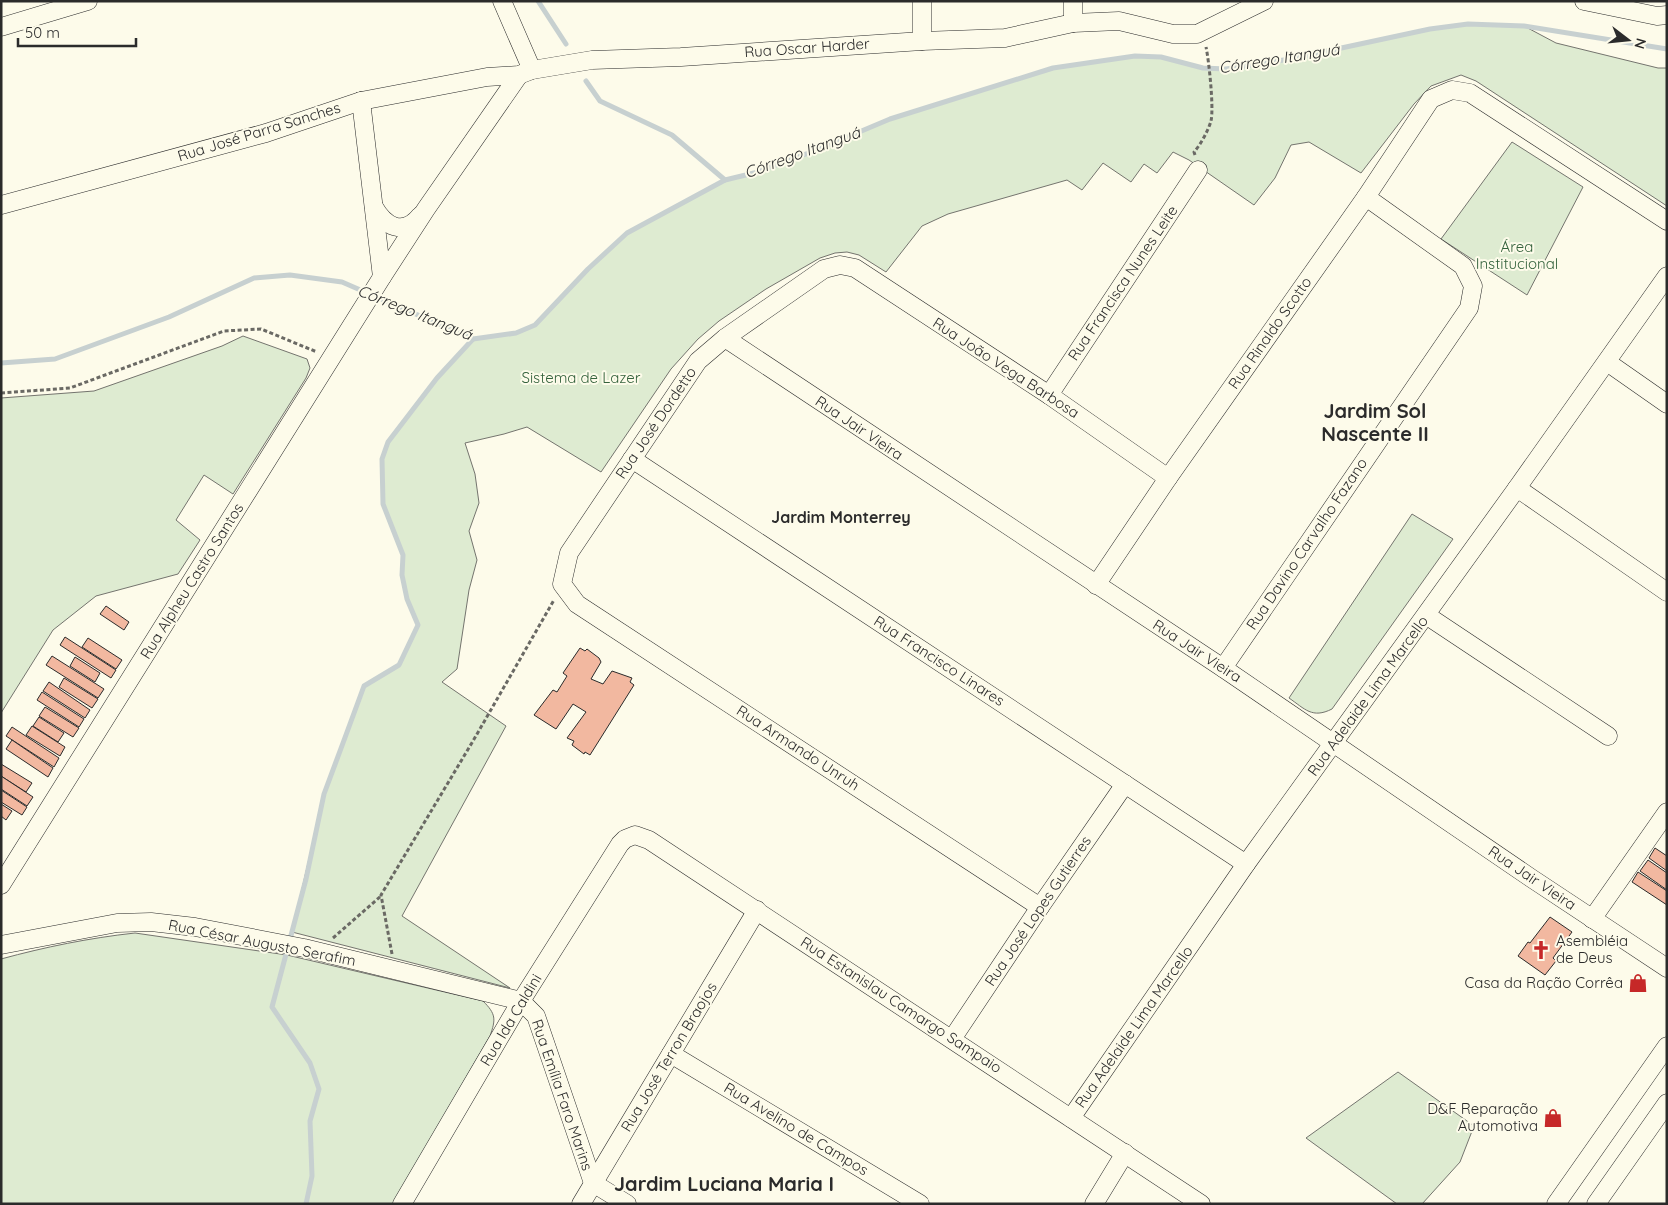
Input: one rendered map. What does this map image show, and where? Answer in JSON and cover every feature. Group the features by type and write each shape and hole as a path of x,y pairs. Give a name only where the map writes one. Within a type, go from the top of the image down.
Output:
{"street":[{"path":"1,27 88,1"},
{"path":"502,1 526,72"},
{"path":"922,1 922,41"},
{"path":"1073,1 1073,23"},
{"name":"Rua Oscar Harder","path":"526,72 592,60 681,57 922,41 1005,38 1073,23 1119,21 1173,34 1197,34 1264,1"},
{"path":"1584,1 1657,16 1667,15"},
{"name":"Rua José Parra Sanches","path":"1,205 266,133 362,101 487,77 526,72"},
{"name":"Rua Alpheu Castro Santos","path":"374,207 386,223 396,227 404,227 416,221 526,72"},
{"name":"Rua Rinaldo Scotto","path":"1096,586 1168,478 1366,197 1431,99 1452,90 1470,93 1667,221"},
{"path":"362,101 381,280"},
{"name":"Rua Francisca Nunes Leite","path":"1049,395 1198,170"},
{"name":"Rua Davino Carvalho Fazano","path":"1223,668 1469,308 1473,286 1463,266 1366,197"},
{"name":"Rua Alpheu Castro Santos","path":"1,885 426,209"},
{"name":"Rua João Vega Barbosa","path":"840,265 854,268 1049,395 1168,478"},
{"name":"Rua José Dordetto","path":"562,584 569,553 698,361 725,338 824,269 840,265"},
{"name":"Rua Adelaide Lima Marcello","path":"1071,1118 1246,864 1667,276"},
{"name":"Rua Jair Vieira","path":"725,338 1096,586 1223,668 1667,968"},
{"path":"1606,362 1667,404"},
{"name":"Rua Francisco Linares","path":"632,459 1246,864"},
{"path":"1517,488 1667,592"},
{"name":"Rua Armando Unruh","path":"562,584 577,604 1040,907"},
{"path":"1426,615 1608,736"},
{"name":"Rua José Lopes Gutierres","path":"952,1039 1125,784"},
{"path":"1592,919 1667,812"},
{"name":"Rua Estanislau Camargo Sampaio","path":"625,839 635,835 649,840 1202,1204"},
{"name":"Rua Ida Caldini","path":"402,1204 521,1001 620,844 625,839"},
{"name":"Rua José Terron Braojos","path":"581,1204 757,910"},
{"name":"Rua César Augusto Serafim","path":"1,945 117,923 143,922 195,927 311,950 521,1001"},
{"name":"Rua Emília Faro Marins","path":"521,1001 536,1016 593,1183 627,1204"},
{"path":"1556,1204 1667,1046"},
{"name":"Rua Avelino de Campos","path":"671,1054 920,1204"},
{"path":"1596,1204 1667,1103"},
{"path":"1094,1204 1125,1153"}],"path":[{"path":"1198,170 1194,152 1211,121 1207,53"},
{"path":"1,393 70,388 224,331 261,329 331,358"},
{"path":"311,950 381,895 478,732 562,584"},
{"path":"381,895 395,970"}],"green space":[{"name":"Sistema de Lazer","path":"1468,24 1524,26 1556,43 1658,68 1667,68 1667,206 1476,81 1461,75 1431,86 1414,104 1361,173 1309,142 1291,145 1275,178 1254,205 1189,160 1173,152 1157,173 1144,164 1131,182 1103,163 1082,190 1067,180 948,214 922,226 886,272 859,255 847,252 835,253 820,258 766,289 719,321 698,339 671,369 601,472 527,427 465,443 475,474 479,503 469,531 477,560 469,590 457,669 442,682 506,726 402,916 510,988 292,932 324,794 364,686 399,665 418,625 407,599 402,575 403,555 383,504 382,459 389,441 437,378 473,339 516,333 535,325 588,269 627,233 725,180 754,173 814,151 890,119 1053,68 1135,56 1161,57 1203,68 1226,69 1290,59 1430,29"},
{"name":"Área Institucional","path":"1512,142 1583,187 1527,295 1441,239"},
{"path":"243,336 307,359 310,368 306,378 233,494 204,475 176,520 200,540 178,574 96,596 53,630 1,713 1,398 94,391 222,346"},
{"path":"1412,514 1453,539 1332,709 1314,713 1304,709 1289,698"},
{"path":"135,933 287,955 483,1001 494,1017 490,1036 393,1204 1,1204 1,959 67,943"},
{"path":"1398,1072 1474,1126 1460,1162 1422,1204 1397,1204 1306,1138"}],"building":[{"path":"106,606 129,622 124,630 100,614"},
{"path":"65,637 116,670 111,678 60,645"},
{"path":"88,638 122,660 116,669 82,647"},
{"path":"580,648 585,651 587,649 599,658 601,662 591,679 603,684 612,671 632,678 630,682 634,685 590,755 585,752 584,754 572,745 574,741 567,738 586,712 573,704 556,729 534,715 553,690 557,692 567,676 563,673"},
{"path":"52,656 104,689 98,698 46,665"},
{"path":"75,657 100,673 95,682 70,666"},
{"path":"64,678 98,699 92,708 59,687"},
{"path":"49,682 90,710 85,718 43,691"},
{"path":"42,692 84,719 79,727 37,700"},
{"path":"45,707 79,728 73,737 39,716"},
{"path":"39,717 64,733 58,742 33,726"},
{"path":"32,726 65,747 60,756 26,735"},
{"path":"12,727 59,758 54,767 6,736"},
{"path":"12,740 53,768 48,777 6,749"},
{"path":"1,764 32,783 26,792 1,776"},
{"path":"1,776 33,797 27,806 1,789"},
{"path":"1,790 27,807 22,815 1,802"},
{"path":"1,804 12,811 6,820 1,816"},
{"path":"1655,848 1667,856 1667,871 1649,858"},
{"path":"1648,860 1667,873 1667,890 1640,871"},
{"path":"1638,872 1667,891 1667,905 1632,882"},
{"name":"Asembléia de Deus","path":"1550,917 1572,932 1553,958 1556,961 1545,975 1518,956"}],"waterway":[{"path":"538,1 566,44"},
{"name":"Córrego Itanguá","path":"1,363 55,359 169,317 254,278 290,275 342,282 473,339 516,333 535,325 588,269 627,233 725,180 754,173 814,151 890,119 1053,68 1135,56 1161,57 1203,68 1226,69 1290,59 1430,29 1468,24 1524,26 1667,49"},
{"path":"586,81 600,101 672,135 725,180"},
{"path":"306,1204 312,1176 310,1121 319,1089 310,1063 272,1007 306,879 324,794 364,686 399,665 418,625 407,599 402,575 403,555 383,504 382,459 388,442 437,378 473,339"}],"place":[{"name":"Asembléia de Deus","path":"1541,950"},
{"name":"Casa da Ração Corrêa","path":"1638,983"},
{"name":"D&F Reparação Automotiva","path":"1553,1118"}],"district":[{"name":"Jardim Sol Nascente II","path":"1375,422"},
{"name":"Jardim Monterrey","path":"841,517"},
{"name":"Jardim Luciana Maria I","path":"724,1184"}]}
